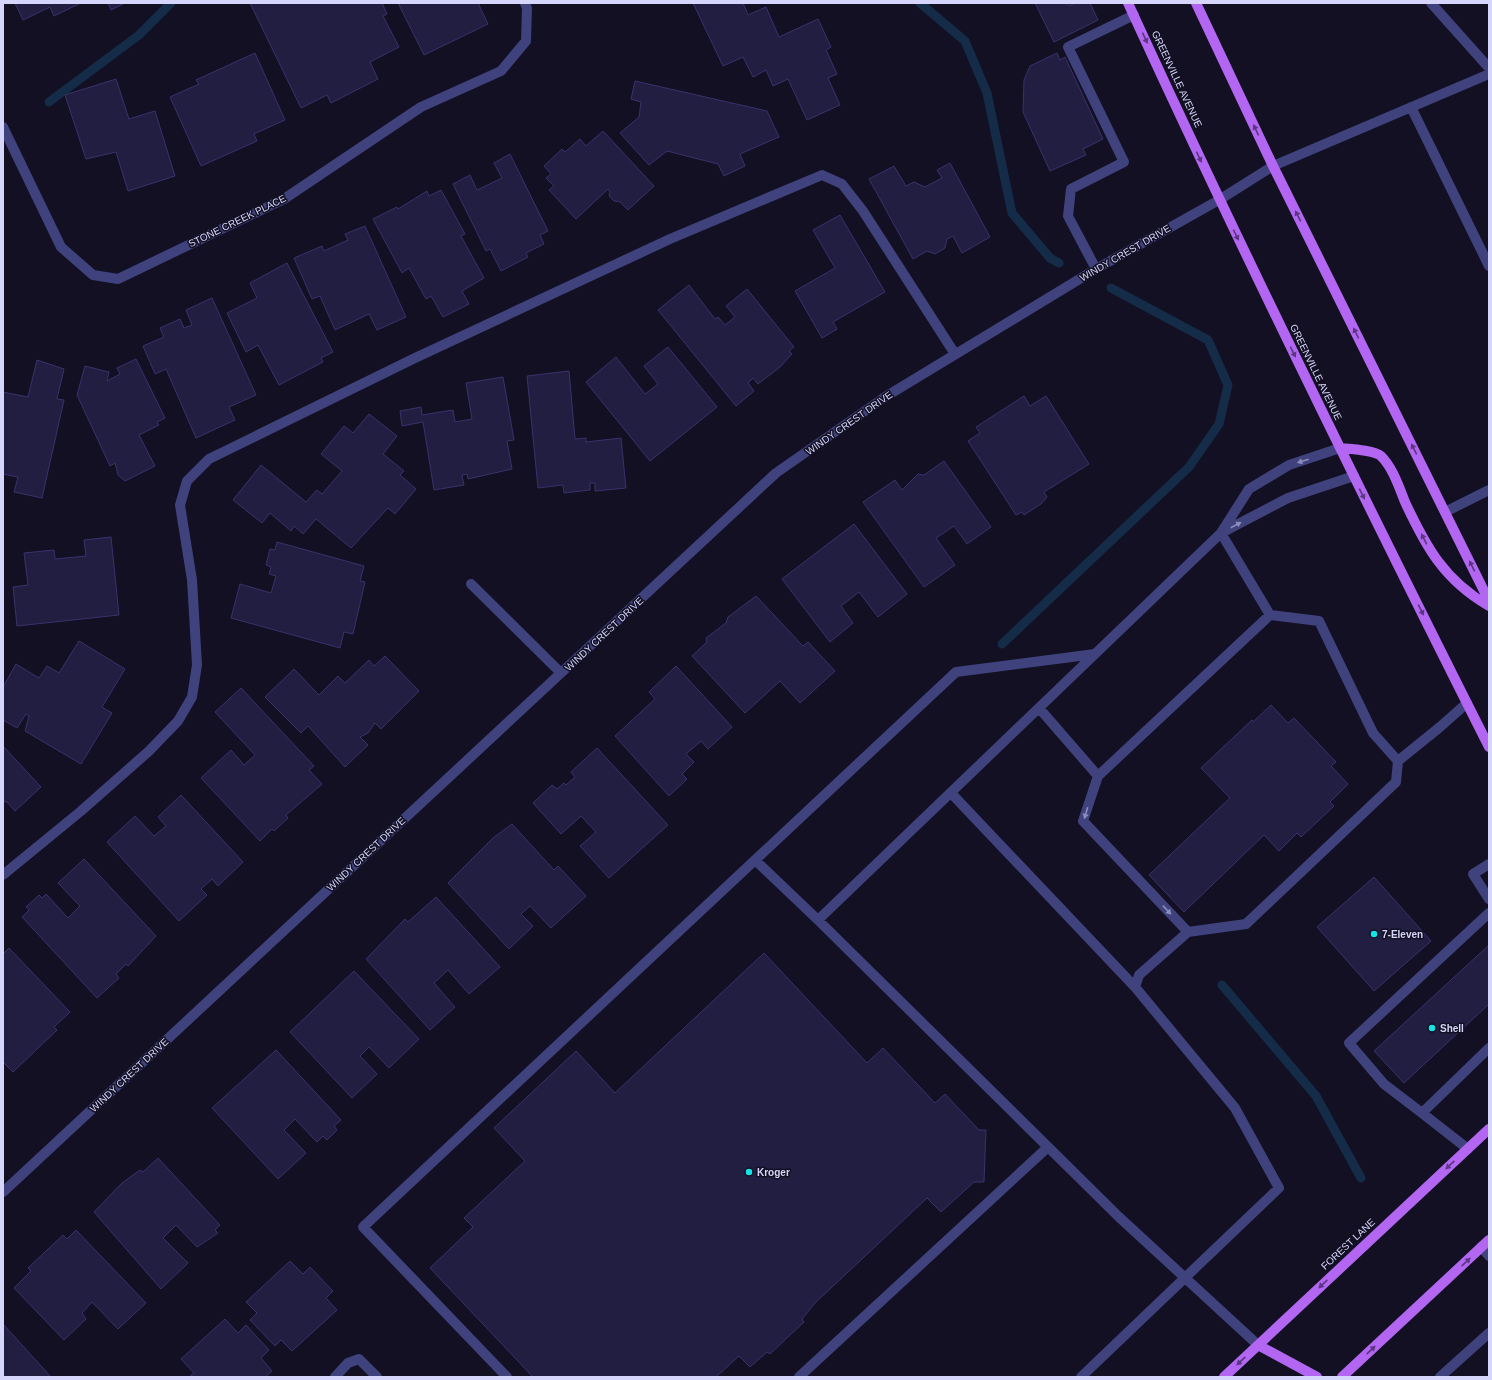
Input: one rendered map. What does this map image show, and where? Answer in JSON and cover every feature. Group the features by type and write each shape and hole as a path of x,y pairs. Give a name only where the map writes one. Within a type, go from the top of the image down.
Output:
{"main road":[{"name":"GREENVILLE AVENUE","path":"1128,3 1219,200 1340,448 1489,747"},
{"path":"1196,3 1273,166 1489,601"},
{"path":"1340,448 1362,450 1380,456 1392,472 1429,549 1446,574 1471,596 1489,606"},
{"name":"FOREST LANE","path":"1224,1377 1489,1129"},
{"path":"1342,1377 1485,1244"},
{"path":"1258,1345 1317,1377"}],"street":[{"name":"STONE CREEK PLACE","path":"3,127 61,247 93,275 118,279 284,199 421,107 501,71 526,41 527,8 525,3"},
{"path":"1431,3 1489,68"},
{"path":"1096,269 1068,216 1071,190 1124,162 1068,47 1134,16"},
{"name":"WINDY CREST DRIVE","path":"3,1192 776,473 885,397 1096,269 1219,200 1273,166 1489,74"},
{"path":"1411,107 1489,266"},
{"path":"3,875 81,811 149,751 178,721 192,697 197,665 194,603 192,580 180,505 187,481 209,459 415,358 670,239 822,176 842,184 863,211 955,354"},
{"path":"818,920 1221,533 1249,489 1289,465 1340,448"},
{"path":"1221,533 1288,498 1354,476"},
{"path":"1445,512 1489,490"},
{"path":"1221,533 1270,615"},
{"path":"471,584 561,673"},
{"path":"1270,615 1319,621 1373,733 1398,762"},
{"path":"1188,932 1083,821 1098,776 1270,615"},
{"path":"507,1377 363,1227 956,672 1095,654"},
{"path":"1135,987 1139,975 1188,932 1246,924 1396,782 1398,762 1467,703"},
{"path":"1039,708 1098,776"},
{"path":"951,793 1135,987 1235,1108 1280,1188 1183,1278 1081,1377"},
{"path":"755,860 1183,1278 1258,1345"},
{"path":"1489,864 1472,874 1489,899"},
{"path":"1468,1149 1384,1084 1349,1043 1489,913"},
{"path":"1422,1113 1489,1048"},
{"path":"799,1377 1048,1147"},
{"path":"1485,1244 1489,1256"},
{"path":"1440,1377 1489,1333"},
{"path":"335,1377 348,1363 360,1358 377,1377"}],"building":[{"path":"15,3 81,3 54,16 50,7 23,20"},
{"path":"108,3 125,3 111,10"},
{"path":"250,3 382,3 387,14 383,16 399,47 370,62 378,79 331,103 327,95 301,108"},
{"path":"398,3 478,3 488,24 424,55"},
{"path":"693,3 743,3 748,15 766,7 779,37 818,19 831,47 826,50 837,74 828,78 840,105 807,120 788,79 773,86 766,70 753,77 743,57 723,66"},
{"path":"1035,3 1067,3 1069,6 1075,3 1090,3 1098,20 1054,42"},
{"path":"255,53 285,120 254,134 257,141 201,166 170,97 199,84 196,80"},
{"path":"1057,53 1060,60 1065,57 1103,139 1083,149 1086,155 1050,171 1023,112 1024,80 1030,66"},
{"path":"116,79 129,119 155,111 175,176 128,191 116,152 86,159 65,95"},
{"path":"635,81 767,111 779,137 740,154 745,166 724,176 718,164 667,151 649,165 620,133 639,117 641,102 631,99"},
{"path":"603,131 654,186 628,210 620,202 614,201 609,196 610,192 608,189 576,219 549,190 554,186 546,178 551,174 544,166 562,149 565,152 580,139 586,146"},
{"path":"510,154 548,231 540,235 544,244 526,253 528,257 501,271 490,249 486,251 453,184 470,175 477,190 502,178 494,163"},
{"path":"950,163 990,237 962,253 953,236 947,239 945,248 935,254 927,251 913,259 869,179 894,166 906,186 914,182 925,187 942,178 937,170"},
{"path":"441,190 465,234 461,236 484,278 462,291 469,304 443,317 431,296 426,299 409,268 402,273 373,219 397,207 398,209 427,191 429,196"},
{"path":"840,215 885,292 833,322 837,329 822,338 795,291 835,268 813,230"},
{"path":"365,226 406,317 377,330 369,314 335,330 320,296 312,299 294,258 322,246 324,251 348,240 345,234"},
{"path":"287,263 333,352 321,358 323,362 279,385 258,345 246,352 227,313 257,298 250,283"},
{"path":"689,285 715,319 718,317 725,325 735,317 726,306 747,289 794,347 789,351 792,354 780,367 758,384 753,378 748,383 754,391 736,406 658,310"},
{"path":"212,298 256,395 229,407 235,420 196,438 166,369 155,374 143,346 164,337 160,328 180,319 184,328 192,325 186,310"},
{"path":"668,347 717,407 650,461 586,382 616,357 645,394 658,384 644,366"},
{"path":"136,359 165,418 157,422 159,425 139,435 155,466 125,481 118,475 115,463 110,466 77,395 85,366 109,372 107,381 120,374 117,368"},
{"path":"37,360 64,369 57,399 64,400 42,498 14,492 18,477 3,474 3,392 28,397"},
{"path":"569,371 575,439 586,438 586,442 621,438 626,488 595,491 595,483 590,483 590,490 564,493 563,485 538,488 527,376"},
{"path":"503,377 514,440 507,441 512,469 468,479 467,474 462,475 464,485 434,490 423,422 402,426 400,411 421,407 422,415 453,410 455,422 472,419 466,383"},
{"path":"1024,396 1030,406 1046,396 1089,464 1044,492 1047,497 1041,504 1024,515 1022,512 1016,515 968,441 980,433 976,427"},
{"path":"369,414 397,436 383,454 404,471 400,475 416,489 395,514 388,508 351,548 316,519 303,534 294,526 291,531 270,513 262,523 233,500 261,465 306,502 317,490 322,494 342,471 321,454 344,426 353,433"},
{"path":"944,461 991,527 967,544 954,526 936,538 955,565 924,587 863,502 895,480 902,490 918,474 924,475"},
{"path":"854,524 907,594 878,617 859,592 841,606 853,623 830,642 782,579"},
{"path":"111,537 119,615 17,626 13,587 28,585 24,553 54,550 55,559 86,556 84,540"},
{"path":"277,542 364,566 360,581 365,582 353,634 344,632 340,648 231,618 240,584 271,593 276,576 269,574 271,567 266,565 270,549 275,550"},
{"path":"756,596 803,646 808,642 835,671 800,703 780,681 745,713 692,656 707,642 706,638 726,623 728,617"},
{"path":"79,641 125,669 102,707 112,713 81,764 25,731 29,716 26,714 17,728 3,720 3,687 16,664 39,678 47,666 59,673"},
{"path":"385,656 419,691 381,729 375,723 368,733 360,737 368,745 345,767 308,726 301,733 265,697 294,669 319,695 338,676 345,683 369,660 374,666"},
{"path":"676,666 732,727 708,749 701,741 686,754 694,762 682,774 687,779 669,796 615,736 655,699 649,692"},
{"path":"241,688 314,766 309,770 322,784 286,815 288,818 274,831 272,829 260,841 201,778 231,750 244,765 255,755 215,712"},
{"path":"1271,705 1288,723 1294,718 1336,762 1331,766 1348,784 1330,802 1334,806 1301,837 1297,833 1279,851 1264,835 1184,912 1149,875 1230,798 1201,768 1252,720 1253,722"},
{"path":"3,746 41,787 15,811 6,801 3,803"},
{"path":"597,748 668,825 609,878 580,846 596,832 581,816 561,834 533,803 552,785 557,789 564,783 566,785 575,777 571,772"},
{"path":"181,795 243,862 218,886 212,879 201,889 207,895 179,921 107,842 135,816 154,836 166,826 158,817"},
{"path":"512,824 554,870 558,866 586,896 551,928 530,906 521,914 533,926 509,949 448,883 493,838"},
{"path":"84,859 156,936 128,966 126,964 116,974 119,978 97,998 22,917 29,910 26,907 39,895 42,898 46,894 68,918 80,906 58,883"},
{"name":"7-Eleven","path":"1374,877 1431,941 1374,991 1317,927"},
{"path":"436,897 500,967 469,994 448,970 434,983 455,1007 430,1030 366,959 405,919 408,922"},
{"name":"Shell","path":"1489,945 1489,1004 1404,1083 1374,1051"},
{"path":"9,948 70,1012 54,1027 57,1030 13,1072 3,1062 3,954"},
{"name":"Kroger","path":"764,953 867,1063 883,1048 935,1103 945,1094 979,1130 986,1130 984,1182 974,1182 941,1212 927,1198 815,1303 802,1319 804,1322 770,1354 767,1352 750,1367 739,1356 716,1377 533,1377 430,1268 473,1227 464,1218 525,1161 494,1128 576,1051 615,1093"},
{"path":"354,971 419,1039 389,1068 369,1047 360,1056 377,1074 352,1098 290,1032"},
{"path":"276,1050 341,1120 334,1126 337,1130 327,1140 323,1136 317,1142 295,1119 284,1130 306,1153 278,1179 212,1108"},
{"path":"158,1158 220,1225 215,1230 218,1233 197,1247 176,1225 163,1238 188,1263 161,1289 94,1212 122,1183 140,1170 143,1172"},
{"path":"76,1230 146,1303 118,1329 92,1302 82,1313 86,1319 64,1340 14,1288 31,1271 28,1268 63,1235 67,1239"},
{"path":"290,1261 303,1274 310,1267 333,1291 326,1298 337,1310 292,1351 281,1340 275,1346 250,1320 257,1313 246,1302"},
{"path":"225,1319 238,1333 246,1325 269,1350 261,1358 272,1371 265,1377 189,1377 194,1373 181,1359"},
{"path":"3,1324 51,1377 3,1377"}],"waterway":[{"path":"49,102 139,35 171,3"},
{"path":"920,3 965,41 987,93 1012,213 1050,258 1059,263"},
{"path":"1002,644 1189,467 1219,424 1228,385 1208,340 1111,288"},
{"path":"1222,985 1316,1096 1361,1178"}],"place":[{"name":"7-Eleven","path":"1374,934"},
{"name":"Shell","path":"1432,1028"},
{"name":"Kroger","path":"749,1172"}]}
